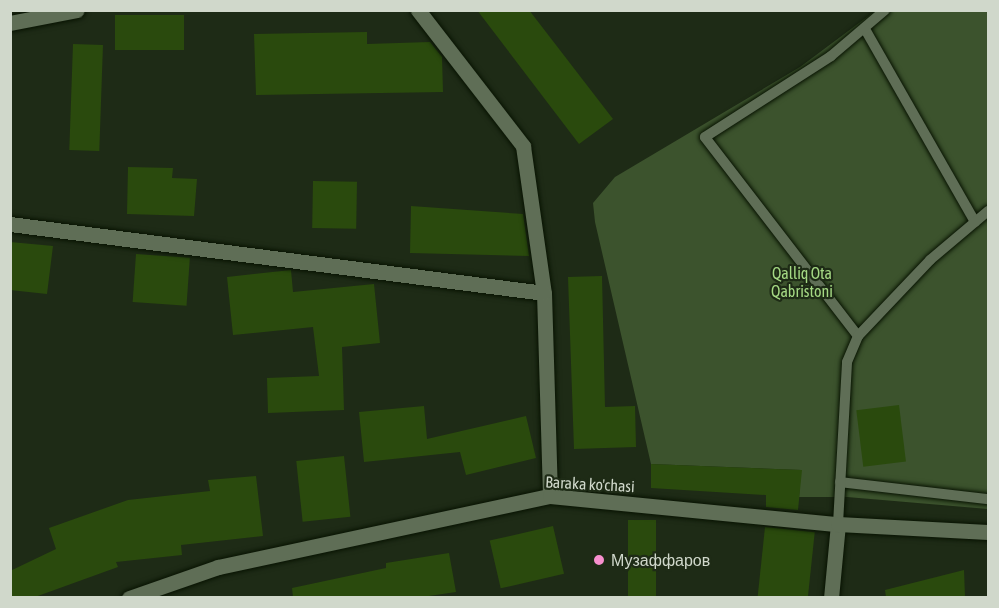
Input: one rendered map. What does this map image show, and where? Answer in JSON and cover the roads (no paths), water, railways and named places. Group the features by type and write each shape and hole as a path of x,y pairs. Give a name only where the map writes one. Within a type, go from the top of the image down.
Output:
{"street":[{"path":"10,23 77,10"},
{"path":"418,10 523,146 544,293 550,496"},
{"path":"10,224 544,293"},
{"name":"Baraka ko'chasi","path":"129,597 218,567 550,496 838,524 988,532"},
{"path":"831,597 838,524"}],"lane":[{"path":"858,336 705,137 831,56 885,10"},
{"path":"865,29 975,222"},
{"path":"838,524 847,362 858,336 930,260 988,211"},
{"path":"840,482 988,499"}],"place":[{"name":"Музаффаров","path":"599,560"}],"park label":[{"name":"Qalliq Ota Qabristoni","path":"802,282"}]}
